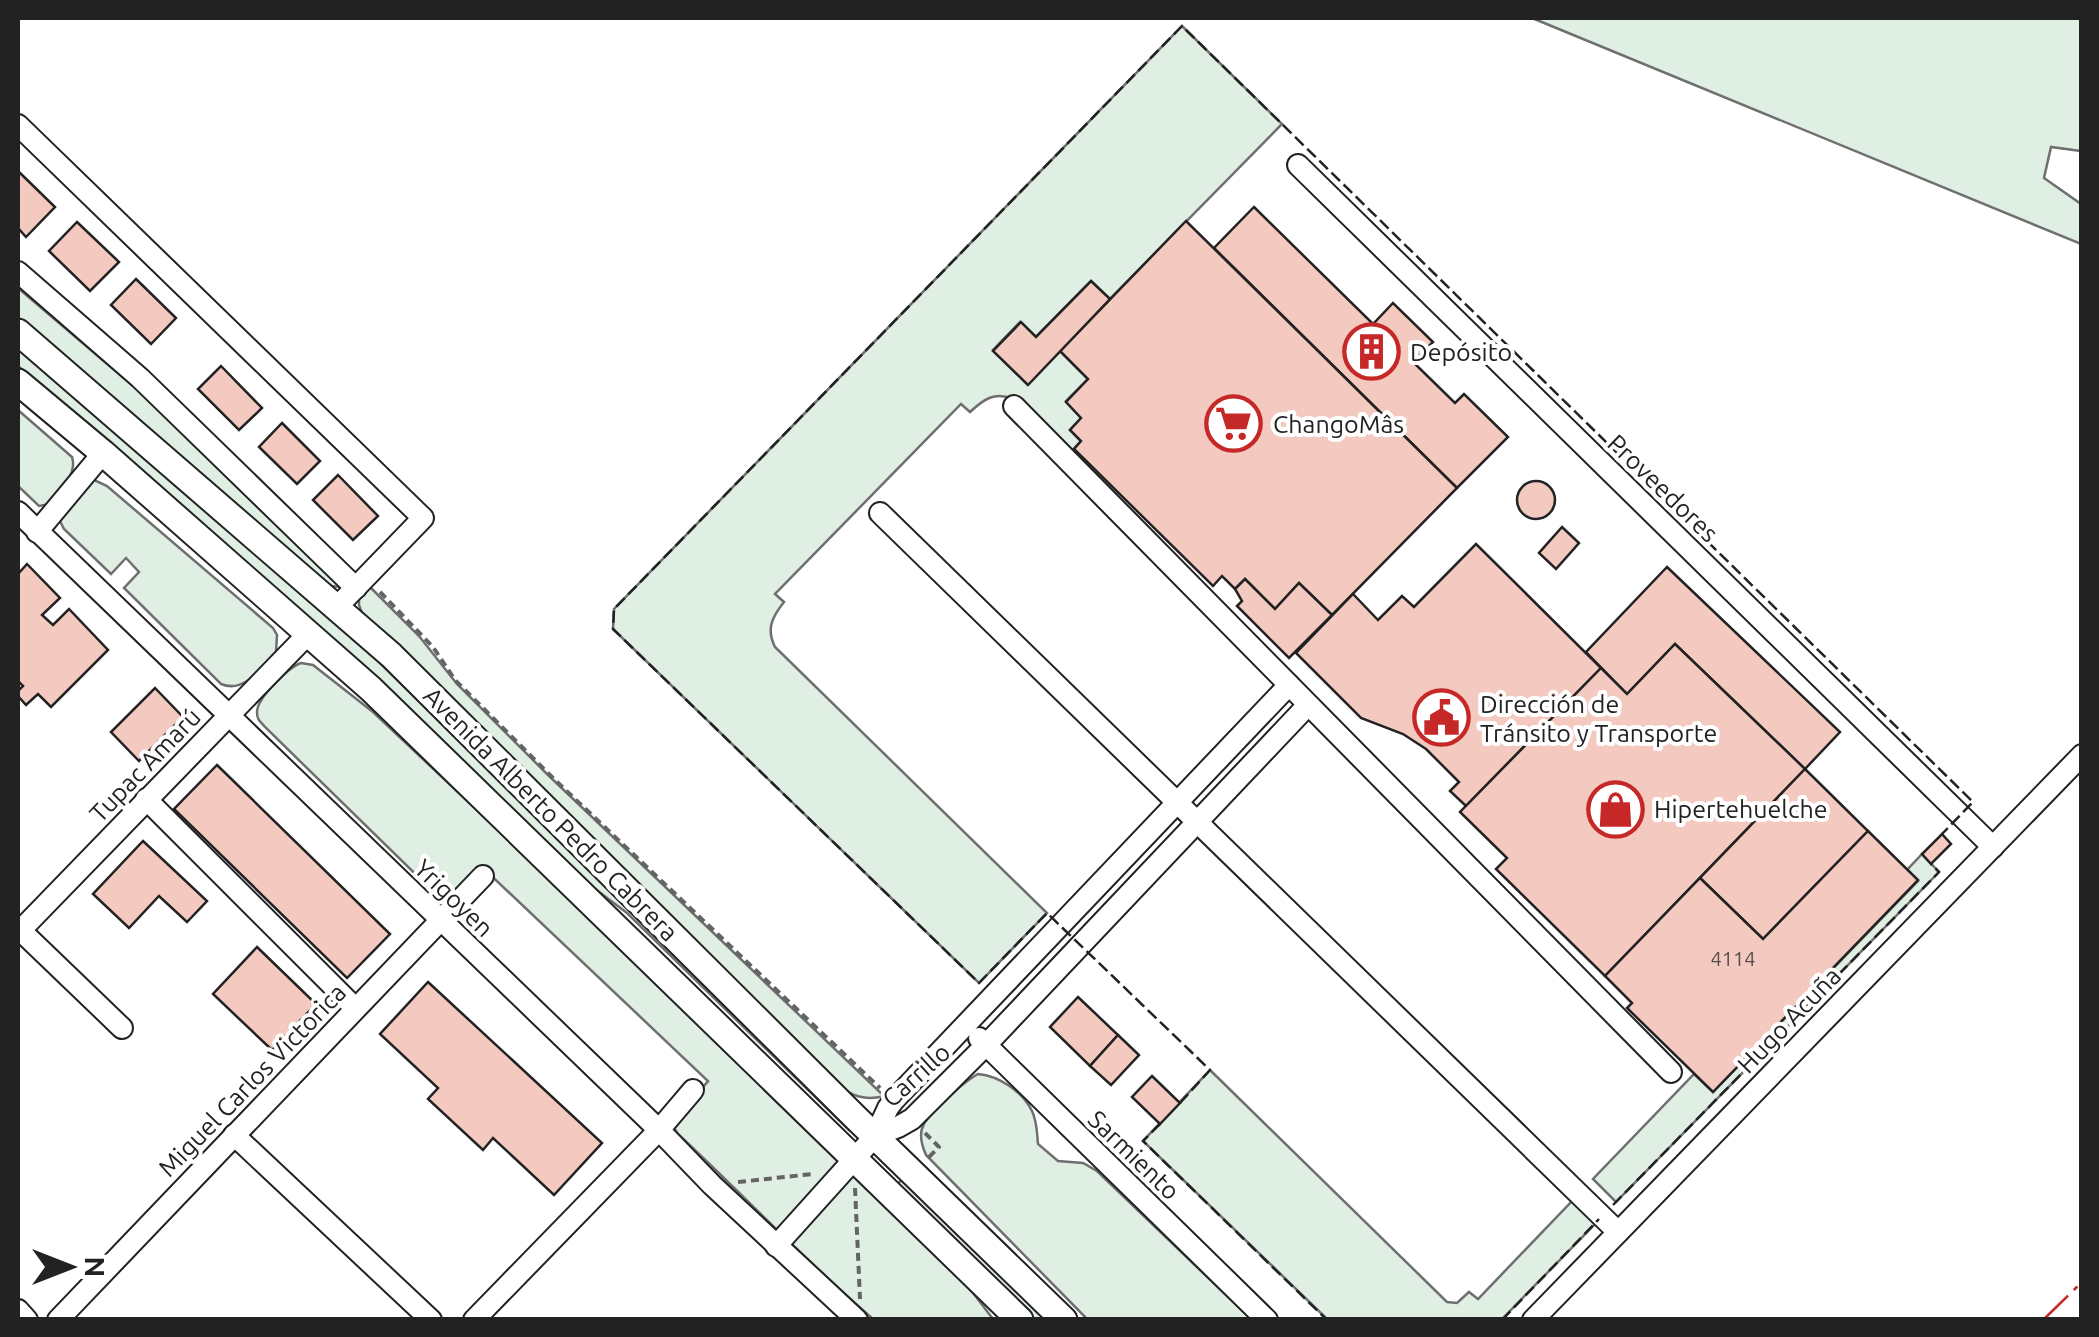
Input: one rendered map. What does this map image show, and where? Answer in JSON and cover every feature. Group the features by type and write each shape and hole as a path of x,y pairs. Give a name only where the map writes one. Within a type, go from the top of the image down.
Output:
{"main road":[{"name":"Avenida Alberto Pedro Cabrera","path":"18,332 416,680 1064,1320"},
{"name":"Avenida Alberto Pedro Cabrera","path":"18,382 401,718 847,1165 1020,1320"}],"street":[{"path":"18,125 422,518 337,607"},
{"name":"Proveedores","path":"1298,165 1993,846"},
{"path":"18,272 140,378 360,583"},
{"path":"1014,406 1671,1072"},
{"path":"24,523 103,453"},
{"path":"883,509 1622,1228"},
{"name":"Yrigoyen","path":"24,523 776,1246 859,1310"},
{"name":"Tupac Amarú","path":"18,931 309,634"},
{"name":"Carrillo","path":"776,1246 875,1136 894,1100 1288,685"},
{"name":"Carrillo","path":"875,1136 912,1119 1308,705"},
{"name":"Hugo Acuña","path":"1533,1320 2082,755"},
{"path":"146,799 356,1008"},
{"name":"Miguel Carlos Victorica","path":"58,1320 483,876"},
{"path":"18,931 122,1028"},
{"name":"Sarmiento","path":"966,1026 1267,1320"},
{"path":"474,1320 693,1090"},
{"path":"234,1135 432,1320"},
{"path":"18,1310 27,1320"}],"path":[{"path":"360,583 387,597 433,647 455,680 555,780 894,1100"},
{"path":"912,1119 938,1147 914,1173"},
{"path":"712,1185 838,1172 847,1165 855,1187 859,1310"}],"green space":[{"path":"1532,18 2081,18 2081,151 2051,147 2044,178 2081,204 2081,244"},
{"path":"1182,26 1282,124 1110,299 1091,281 1036,337 1020,322 993,350 1027,384 1060,351 1088,379 1066,401 1081,418 1070,430 1081,441 1069,454 1013,399 989,398 970,412 961,404 775,594 784,602 772,623 775,647 1047,913 979,983 613,629 614,609"},
{"path":"18,288 152,402 342,587 330,586 18,318"},
{"path":"18,346 378,661 852,1127 849,1130 627,913 570,870 268,582 18,366"},
{"path":"18,410 72,457 70,476 50,504 39,506 18,486"},
{"path":"92,479 107,486 273,628 277,635 276,652 252,677 238,685 221,684 124,588 139,572 126,558 111,574 64,529 61,514"},
{"path":"370,587 419,636 457,684 547,774 884,1096 859,1096 837,1085 362,613 359,597"},
{"path":"301,663 313,665 373,712 531,861 967,1285 993,1319 873,1319 823,1274 674,1128 676,1120 708,1081 481,866 444,902 260,722 257,712 262,699"},
{"path":"1922,854 1939,872 1616,1202 1593,1179 1694,1074 1713,1092 1918,881 1907,870"},
{"path":"1210,1070 1447,1302 1457,1303 1469,1292 1478,1299 1575,1198 1598,1221 1502,1319 1327,1319 1143,1141"},
{"path":"978,1074 1016,1091 1034,1115 1038,1144 1058,1161 1083,1163 1097,1171 1251,1319 1087,1319 926,1155 921,1136 924,1124"},
{"path":"904,1177 1051,1319 1029,1319 895,1187"}],"building":[{"path":"18,171 55,207 26,237 18,228"},
{"name":"Depósito","path":"1254,207 1373,324 1393,303 1433,342 1413,362 1455,403 1464,394 1508,437 1457,488 1214,248"},
{"name":"ChangoMâs","path":"1186,221 1457,488 1332,615 1299,583 1275,609 1245,579 1235,589 1222,576 1213,586 1074,449 1081,441 1070,430 1081,418 1066,402 1088,379 1060,351"},
{"path":"77,222 119,262 90,291 49,251"},
{"path":"136,279 176,318 151,344 111,305"},
{"path":"1091,281 1110,299 1028,385 993,351 1021,322 1036,337"},
{"path":"221,366 262,408 239,430 198,389"},
{"path":"282,423 320,461 297,484 259,447"},
{"path":"338,475 378,516 353,540 313,500"},
{"path":"1536,481 1550,486 1555,500 1550,514 1536,519 1522,514 1517,500 1522,486"},
{"path":"1562,527 1579,543 1556,569 1539,553"},
{"path":"1476,544 1601,668 1466,806 1450,791 1459,782 1426,749 1403,734 1361,718 1296,653 1353,594 1378,620 1402,596 1414,607"},
{"path":"27,564 60,598 42,615 53,625 69,609 108,650 51,707 38,694 26,705 18,696 23,686 18,681 18,574"},
{"path":"1667,567 1840,732 1805,769 1675,644 1627,694 1586,652"},
{"path":"1245,579 1275,609 1299,583 1332,615 1289,658 1237,606 1242,601 1235,589"},
{"name":"Hipertehuelche","path":"1675,644 1805,769 1605,976 1496,869 1507,858 1460,812 1601,668 1627,694"},
{"path":"155,688 183,717 139,761 111,732"},
{"path":"217,765 390,934 347,978 174,809"},
{"path":"1805,769 1868,831 1763,939 1700,878"},
{"path":"1868,831 1918,880 1713,1092 1627,1008 1632,1003 1605,976 1700,878 1763,939"},
{"path":"1942,834 1951,844 1931,864 1922,854"},
{"path":"143,841 207,901 187,922 159,896 129,928 93,894"},
{"path":"257,947 316,1004 272,1050 213,994"},
{"path":"428,982 602,1143 554,1195 493,1138 483,1150 428,1099 438,1088 380,1034"},
{"path":"1078,997 1118,1035 1090,1066 1050,1027"},
{"path":"1118,1035 1139,1055 1111,1085 1090,1066"},
{"path":"1152,1076 1180,1103 1160,1124 1132,1097"}],"fence":[{"path":"1180,1103 1210,1070 1047,913 979,983 613,629 614,609 1182,26 1973,802 1942,834"},
{"path":"1613,1205 1939,872 1931,864"},
{"path":"1160,1124 1143,1141 1327,1320"},
{"path":"1502,1320 1599,1219"}],"power":[{"path":"2043,1320 2082,1282"}],"place":[{"name":"Depósito","path":"1371,352"},
{"name":"ChangoMâs","path":"1234,424"},
{"name":"Dirección de Tránsito y Transporte","path":"1441,718"},
{"name":"Hipertehuelche","path":"1615,809"}]}
